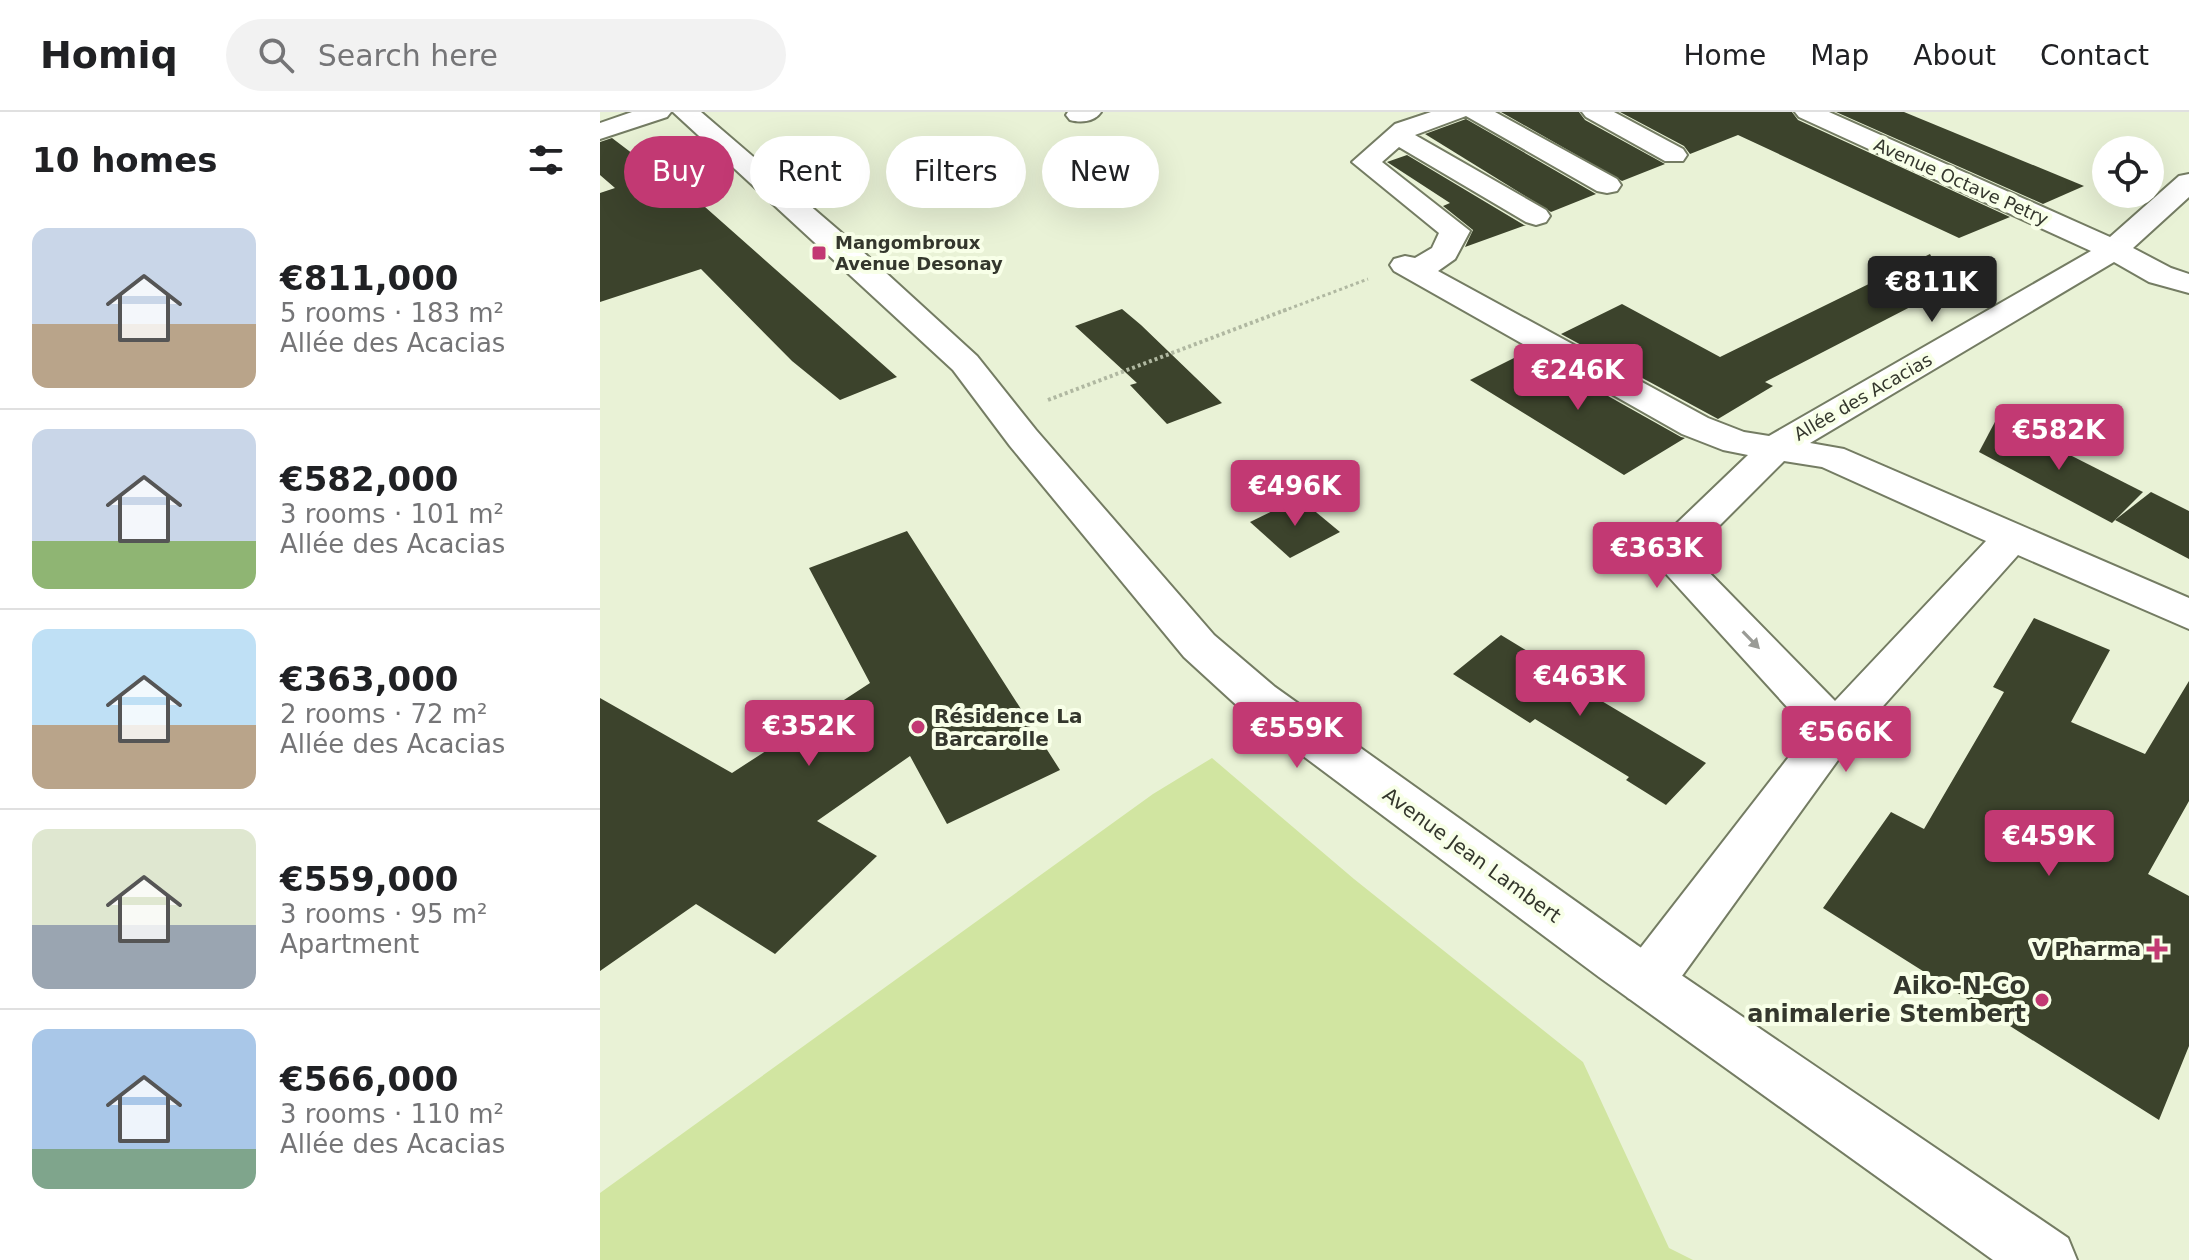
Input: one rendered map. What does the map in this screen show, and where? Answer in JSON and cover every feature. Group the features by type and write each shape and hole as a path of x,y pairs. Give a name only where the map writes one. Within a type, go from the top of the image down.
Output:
{"street":[{"path":"600,131 658,112"},
{"name":"Avenue Jean Lambert","path":"686,112 816,225 965,363 1199,646 1259,699 1442,835 2046,1260"},
{"path":"1410,268 1444,253 1455,231 1365,162 1404,130 1456,112"},
{"path":"1476,112 1607,185"},
{"path":"1595,112 1674,155"},
{"name":"Avenue Octave Petry","path":"1808,112 2114,250 2160,275 2189,284"},
{"path":"1397,135 1536,216"},
{"path":"2114,250 2189,182"},
{"name":"Allée des Acacias","path":"1835,730 1668,554 1778,446 2114,250"},
{"path":"1410,268 1695,426 1736,442 1778,446"},
{"name":"Allée des Acacias","path":"1778,446 1831,457 2010,539 2189,615"},
{"path":"1647,981 1835,730 2010,539"}],"path":[{"path":"1005,415 1410,268"}],"green space":[{"path":"1212,758 1354,879 1583,1062 1669,1248 1693,1260 600,1260 600,1193 1153,794"}],"building":[{"path":"1501,112 1579,112 1585,120 1665,164 1622,181"},
{"path":"1620,112 1792,112 1798,120 2010,217 1959,238 1738,135 1690,154 1684,146"},
{"path":"1836,112 1904,112 2084,186 2043,204"},
{"path":"1466,119 1596,194 1551,212 1425,134"},
{"path":"612,138 624,147 624,208 706,208 897,377 840,400 792,361 701,269 600,302 600,193 615,188 600,175 600,142"},
{"path":"1407,155 1526,225 1465,247 1473,230 1443,206 1450,203 1387,162"},
{"path":"1930,254 1947,288 1765,382 1773,386 1718,419 1561,334 1622,304 1720,357"},
{"path":"1122,309 1222,403 1167,424 1130,385 1137,383 1075,326"},
{"path":"1528,351 1685,438 1624,475 1470,380"},
{"path":"1997,418 2143,492 2112,523 1979,452"},
{"path":"2151,492 2189,511 2189,559 2115,520"},
{"path":"1299,498 1340,532 1290,558 1250,522"},
{"name":"Résidence La Barcarolle","path":"907,531 1060,770 947,824 910,756 817,821 877,856 775,954 696,904 600,971 600,698 732,773 870,683 809,568"},
{"path":"2034,618 2110,650 2071,722 2145,754 2189,681 2189,801 2148,874 2189,896 2189,1046 2159,1120 1823,908 1891,812 1924,829 2004,692 1993,687"},
{"path":"1501,635 1576,681 1573,684 1706,763 1666,805 1626,780 1629,777 1535,719 1530,723 1453,674"}],"place":[{"name":"Mangombroux Avenue Desonay","path":"819,253"},
{"name":"Résidence La Barcarolle","path":"918,727"},
{"name":"V Pharma","path":"2157,949"},
{"name":"Aiko-N-Co animalerie Stembert","path":"2042,1000"}]}
